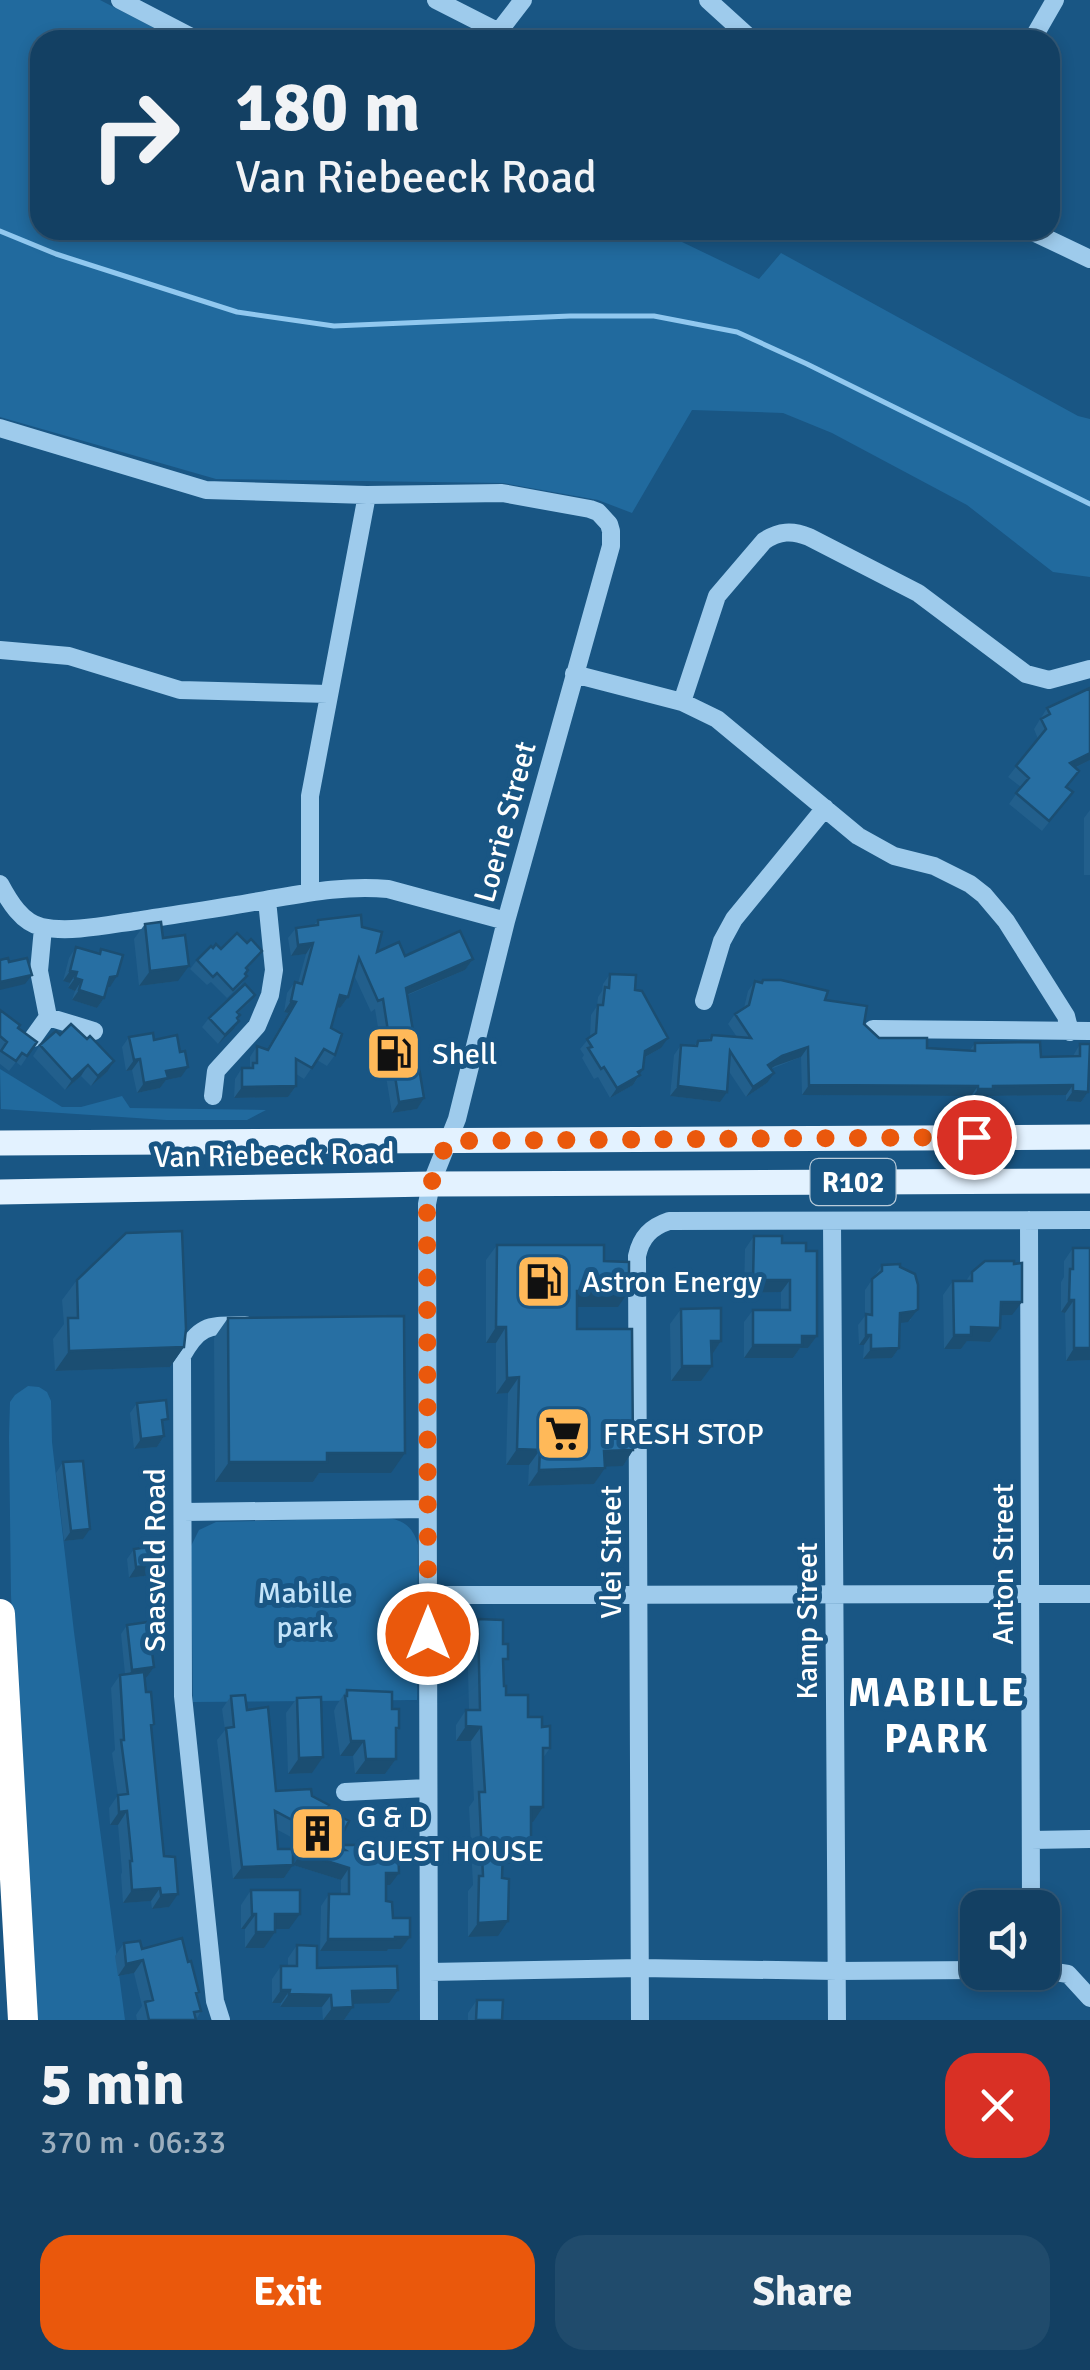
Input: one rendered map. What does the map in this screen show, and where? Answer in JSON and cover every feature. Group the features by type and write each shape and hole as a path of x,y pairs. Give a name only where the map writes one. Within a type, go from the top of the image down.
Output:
{"highway":[{"path":"0,1614 23,2020"}],"main road":[{"name":"Van Riebeeck Road","path":"0,1142 1090,1136"},
{"name":"Van Riebeeck Road","path":"0,1192 431,1184 1090,1181"}],"street":[{"path":"120,0 178,30"},
{"path":"436,0 486,30"},
{"path":"504,30 523,0"},
{"path":"708,0 741,30"},
{"path":"1038,30 1055,0"},
{"path":"1050,240 1090,259"},
{"path":"0,428 206,490 366,494 310,796 310,891"},
{"name":"Loerie Street","path":"366,494 502,493 590,509 604,518 611,531 457,1118 427,1204 417,1324 428,1509 429,2020"},
{"path":"682,702 717,596 764,541 790,532 808,536 918,592 1026,674 1048,680 1090,670"},
{"path":"0,650 69,656 180,690 328,694"},
{"path":"574,674 682,702 717,719 858,836 894,856 947,871 984,894 1006,921 1066,1016 1070,1032"},
{"path":"704,1001 722,941 734,919 825,808"},
{"path":"0,884 15,908 29,922 43,928 95,927 310,891 388,888 506,922"},
{"path":"213,1096 216,1072 257,1026 270,994 274,970 267,900"},
{"path":"33,1038 48,1018 39,970 43,928"},
{"path":"48,1018 94,1031"},
{"path":"873,1029 1090,1031"},
{"name":"Anton Street","path":"1029,1220 1031,1890"},
{"name":"Vlei Street","path":"640,2020 637,1256 641,1241 652,1228 668,1221 1090,1220"},
{"name":"Kamp Street","path":"832,1221 837,2020"},
{"name":"Saasveld Road","path":"221,2020 215,2001 183,1696 182,1356 192,1337 208,1326 260,1324"},
{"path":"183,1512 428,1509"},
{"path":"428,1595 1090,1594"},
{"path":"345,1792 427,1788"},
{"path":"1031,1840 1090,1839"},
{"path":"429,1972 640,1968 960,1970"},
{"path":"1060,1973 1068,1974 1090,1998"}],"green space":[{"path":"0,0 100,0 158,30 30,30 30,240 675,240 759,279 781,253 1078,416 1090,419 1090,577 1053,572 967,505 832,433 783,413 692,410 632,513 598,500 503,483 216,479 0,417"},
{"path":"0,1069 62,1107 81,1107 122,1096 130,1108 266,1110 247,1120 166,1120 1,1109"},
{"path":"28,1386 47,1392 51,1401 52,1442 74,1632 125,2020 35,2020 11,1595 9,1437 10,1402"},
{"name":"Mabille park","path":"386,1518 407,1526 418,1545 417,1700 193,1702 191,1546 199,1530 216,1522"}],"building":[{"path":"1090,688 1090,753 1070,763 1079,771 1066,787 1073,792 1049,821 1016,793 1029,778 1016,766 1046,729 1041,719 1050,714 1047,708"},
{"path":"361,915 362,927 382,932 377,952 399,942 405,956 460,931 473,959 406,988 424,1098 399,1102 383,999 378,1001 359,958 348,997 340,995 331,1028 342,1034 335,1055 324,1049 312,1068 296,1059 296,1086 242,1087 242,1068 253,1068 253,1063 257,1063 257,1046 268,1050 296,1002 291,1001 295,982 302,984 313,943 298,945 296,928 318,925 318,920"},
{"path":"161,922 163,938 185,935 189,966 150,971 145,924"},
{"path":"237,933 247,943 251,939 262,951 233,990 197,960 211,946 216,944 221,949"},
{"path":"76,947 123,955 104,998 79,990 82,980 75,978 77,972 70,971"},
{"path":"8,958 9,962 27,958 32,975 0,982 0,960"},
{"path":"610,974 636,975 635,990 642,991 668,1038 645,1051 640,1075 617,1088 588,1048 592,1047 587,1039 596,1033 598,1005 603,1005"},
{"path":"781,980 828,991 825,1000 867,1006 864,1024 879,1038 927,1038 927,1048 975,1051 975,1043 1040,1042 1041,1057 1080,1056 1080,1044 1090,1044 1088,1092 1073,1091 1073,1085 978,1089 809,1085 808,1047 768,1065 774,1073 753,1087 730,1051 727,1092 678,1086 681,1045 697,1046 698,1041 711,1040 712,1035 751,1038 735,1014 749,1005 755,981"},
{"path":"245,984 255,995 237,1012 239,1021 225,1035 209,1018"},
{"path":"0,1010 37,1042 27,1056 22,1053 16,1061 1,1051 7,1042 0,1036"},
{"path":"71,1024 87,1039 90,1036 114,1061 98,1076 88,1065 72,1080 40,1045"},
{"path":"153,1033 154,1040 177,1035 188,1067 166,1071 168,1078 144,1083 140,1059 134,1060 129,1037"},
{"path":"182,1231 184,1347 69,1351 68,1318 78,1318 77,1280 126,1233"},
{"path":"754,1236 782,1236 782,1243 806,1243 806,1251 817,1251 817,1336 802,1336 802,1345 753,1345 753,1310 790,1310 790,1280 753,1280"},
{"path":"497,1245 604,1245 604,1261 629,1262 629,1291 577,1291 577,1329 632,1329 633,1450 604,1451 605,1468 539,1470 540,1450 517,1449 519,1377 507,1378 506,1327 496,1327"},
{"path":"1073,1248 1090,1248 1090,1348 1074,1348 1074,1300 1069,1300"},
{"path":"985,1261 1022,1263 1022,1302 1001,1302 1000,1328 971,1327 971,1335 954,1335 953,1281 972,1281 972,1272"},
{"path":"900,1264 915,1274 918,1309 900,1313 899,1348 871,1349 866,1314 872,1315 872,1279 882,1271 882,1265"},
{"path":"721,1308 721,1341 711,1341 712,1366 682,1366 681,1309"},
{"path":"404,1316 405,1453 327,1453 327,1462 229,1462 228,1318"},
{"path":"166,1400 168,1419 162,1420 164,1436 141,1439 137,1403"},
{"path":"83,1461 90,1529 71,1531 63,1462"},
{"path":"163,1545 165,1564 136,1567 134,1549"},
{"path":"478,1619 503,1620 503,1644 508,1644 508,1659 503,1659 506,1695 528,1695 528,1717 542,1717 542,1727 550,1726 550,1748 543,1748 543,1807 531,1807 531,1849 503,1850 502,1878 509,1879 508,1921 478,1923 479,1876 483,1876 479,1792 485,1792 481,1727 466,1726 466,1710 480,1710"},
{"path":"148,1622 154,1667 132,1670 127,1625"},
{"path":"144,1672 146,1692 151,1692 164,1856 175,1857 178,1894 161,1895 160,1888 132,1890 127,1811 119,1812 118,1795 128,1794 121,1740 120,1675"},
{"path":"347,1690 392,1692 392,1709 399,1709 396,1759 366,1759 364,1741 351,1741"},
{"path":"245,1695 247,1710 268,1707 276,1791 311,1789 312,1796 329,1805 327,1810 349,1821 337,1844 275,1811 278,1849 293,1849 293,1865 242,1867 226,1728 234,1727 231,1696"},
{"path":"321,1697 323,1757 299,1758 297,1698"},
{"path":"337,1845 398,1845 399,1873 386,1873 386,1901 392,1902 393,1918 410,1918 410,1937 328,1939 329,1894 349,1894 349,1868 301,1853 345,1850"},
{"path":"251,1890 300,1890 300,1914 275,1914 275,1932 256,1932"},
{"path":"182,1938 201,2011 194,2012 196,2020 149,2020 145,2002 153,2000 143,1960 126,1964 124,1943 140,1941 142,1949"},
{"path":"297,1945 317,1946 317,1968 397,1966 398,1990 352,1991 353,2007 332,2008 331,1995 289,1994 290,1990 281,1990 281,1966 297,1966"},
{"path":"477,2000 503,2000 502,2020 476,2020"}],"waterway":[{"path":"0,231 56,254 237,312 334,326 654,316 737,332 1090,504"}],"place":[{"name":"Shell","path":"393,1054"},
{"name":"Astron Energy","path":"543,1282"},
{"name":"FRESH STOP","path":"564,1434"},
{"name":"G & D GUEST HOUSE","path":"318,1834"}],"district":[{"name":"MABILLE PARK","path":"937,1715"}],"route":[{"path":"428,1634 427,1204 447,1141 974,1137"}]}
